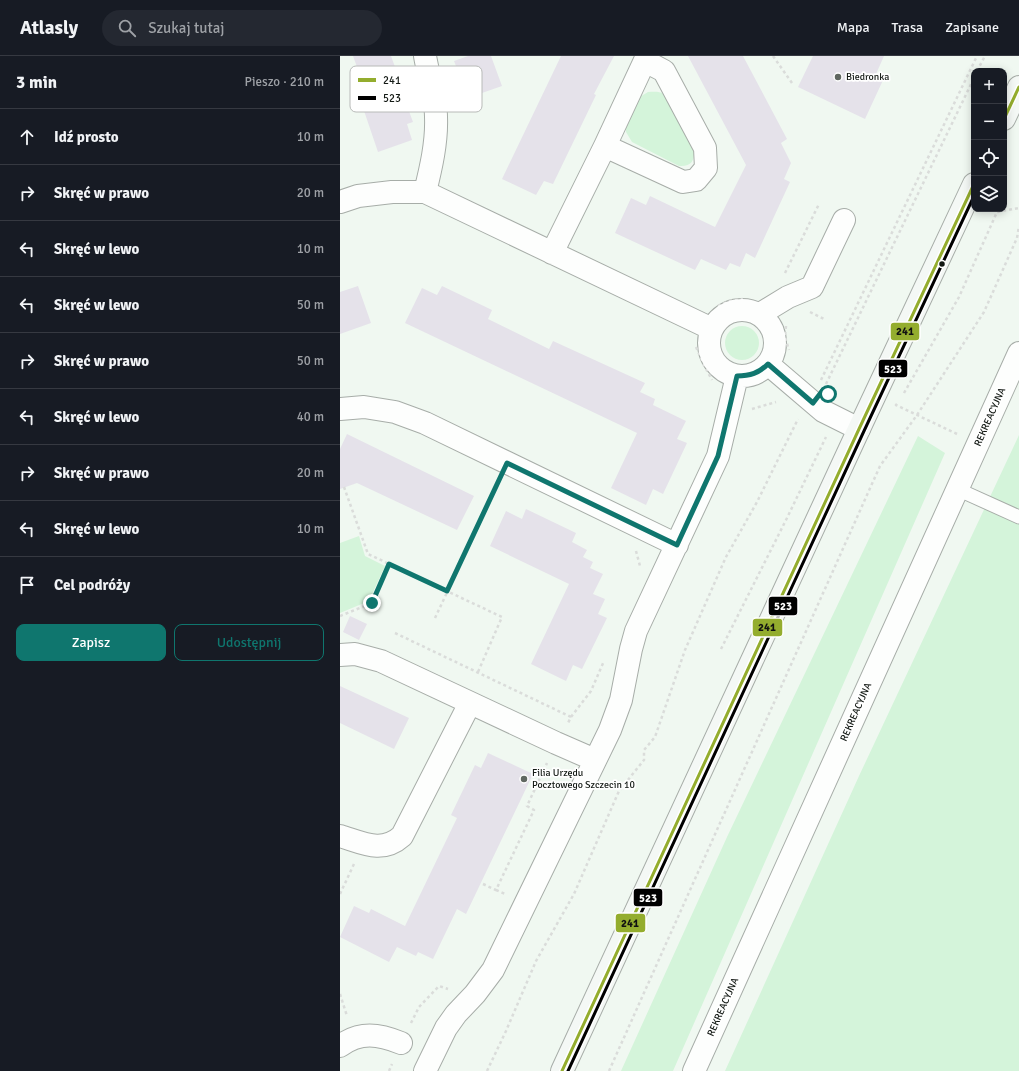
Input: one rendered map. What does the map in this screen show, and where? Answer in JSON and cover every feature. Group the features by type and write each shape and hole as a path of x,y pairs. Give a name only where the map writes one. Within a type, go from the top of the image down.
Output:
{"street":[{"path":"425,56 427,66"},
{"path":"552,253 646,59 664,71 705,148 706,168 696,180 683,182 605,146"},
{"path":"1007,113 1019,87"},
{"path":"425,192 436,137 435,112"},
{"path":"562,1071 971,190"},
{"path":"340,202 358,196 392,192 425,192 712,329"},
{"path":"760,314 788,297 812,287 844,220"},
{"path":"742,309 751,310 760,314 770,324 775,337 773,356 768,364 751,375 737,376 719,367 713,358 709,338 717,321 732,311 742,309"},
{"name":"REKREACYJNA","path":"694,1071 1019,353"},
{"path":"768,364 823,411 859,429"},
{"path":"426,1071 446,1028 493,970 610,730 621,700 636,631 718,456 737,376"},
{"path":"340,410 364,408 395,412 425,424 677,545"},
{"path":"340,655 355,654 381,661 595,760"},
{"path":"340,836 364,844 382,846 394,843 402,836 470,703"},
{"path":"340,1046 354,1038 370,1035 386,1037 401,1043"}],"lane":[{"path":"957,489 1019,517"}],"path":[{"path":"773,56 792,83"},
{"path":"811,401 977,56"},
{"path":"979,68 985,56"},
{"path":"487,1071 536,961 574,894 619,791 644,760 644,750 655,737 686,650 726,558 758,502 801,413 797,410 811,401 823,390 971,84"},
{"path":"902,395 959,297 997,212 1019,208"},
{"path":"609,1071 880,466 917,414 984,312 1017,238 1019,226"},
{"path":"803,308 824,319"},
{"path":"786,324 785,337 790,357"},
{"path":"899,400 896,405 978,443"},
{"path":"721,649 820,451 826,438 824,433"},
{"path":"435,618 507,463"},
{"path":"344,487 368,554 502,617 478,672"},
{"path":"635,548 641,569"},
{"path":"340,616 372,603 389,564"},
{"path":"571,717 591,691 606,656"},
{"path":"340,894 364,844"}],"green space":[{"path":"648,92 658,92 664,94 672,104 694,147 694,155 690,164 679,166 632,142 626,132 626,125 638,98"},
{"path":"739,326 745,326 754,331 758,337 758,349 754,355 745,360 739,360 730,355 725,346 725,340 730,331"},
{"path":"1019,435 1019,1071 725,1071 859,776"},
{"path":"918,436 945,453 673,1071 621,1071 727,837"},
{"path":"359,536 365,556 385,566 369,601 340,613 340,543"}],"building":[{"path":"353,56 391,56 395,66 357,66"},
{"path":"468,56 491,56 502,86 482,93 482,66 456,66 454,61"},
{"path":"561,56 614,56 594,94 596,95 553,184 544,181 536,195 502,179"},
{"path":"688,56 743,56 787,139 781,143 791,163 784,179 790,182 755,258 746,253 740,267 730,263 726,270 701,259 695,270 615,233 631,198 646,205 650,196 715,227 746,165"},
{"name":"Biedronka","path":"813,56 884,56 876,74 884,78 865,119 798,87"},
{"path":"364,112 409,112 413,122 407,124 412,140 378,152"},
{"path":"358,286 371,323 340,334 340,292"},
{"path":"442,286 492,310 488,319 549,349 553,341 645,383 640,392 655,399 653,405 686,421 677,439 687,443 663,494 653,489 646,505 611,488 637,433 405,323 422,288 437,295"},
{"path":"347,434 474,496 457,530 357,483 340,489 340,449"},
{"path":"526,509 576,533 572,542 587,550 583,557 593,562 590,568 603,574 593,594 605,599 598,614 607,618 582,669 573,665 566,681 531,664 569,584 490,546 506,511 522,519"},
{"path":"350,616 367,624 359,640 343,632"},
{"path":"340,686 409,718 394,749 340,723"},
{"path":"488,753 533,774 466,914 457,909 433,959 418,952 416,956 397,947 389,962 340,937 354,906 369,913 371,909 405,926 457,818 451,815 475,765 481,768"}],"transit line":[{"name":"241","path":"1007,113 1019,87"},
{"name":"241","path":"562,1071 971,190"},
{"name":"523","path":"568,1071 971,202"}],"place":[{"name":"Biedronka","path":"838,77"},
{"name":"Filia Urzędu Pocztowego Szczecin 10","path":"524,779"}],"route":[{"path":"372,603 389,564 447,591 507,463 677,545 718,456 737,376 751,375 768,364 813,403 823,390 828,394"}]}
